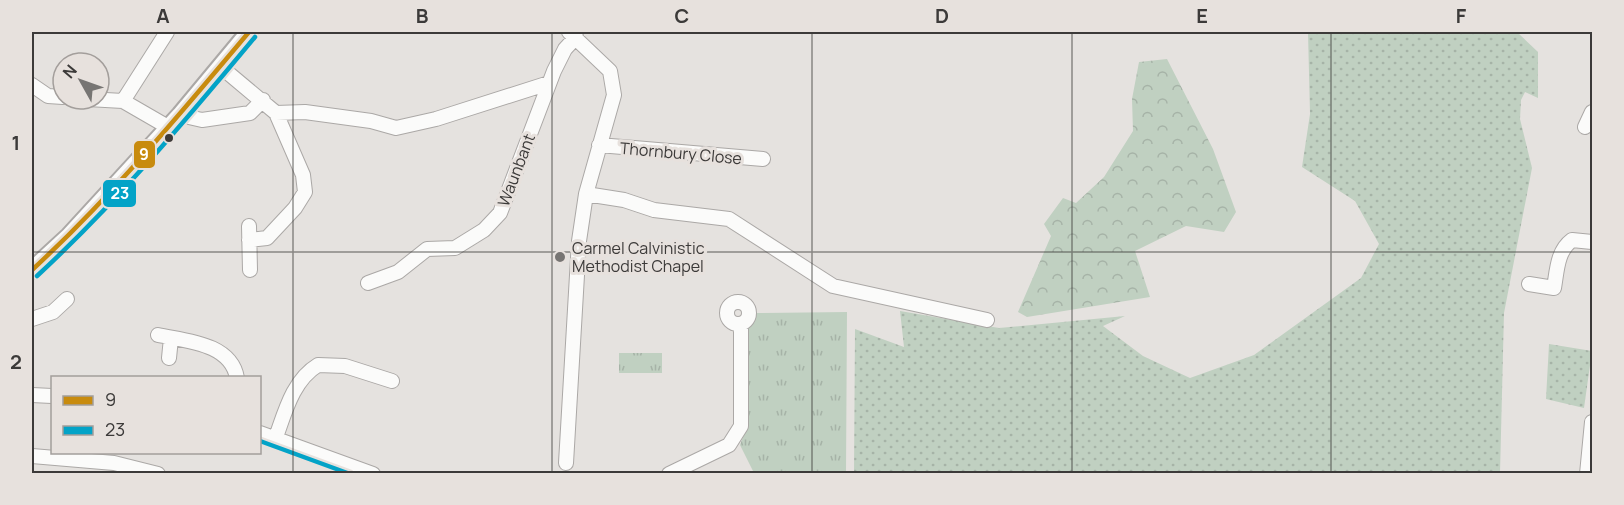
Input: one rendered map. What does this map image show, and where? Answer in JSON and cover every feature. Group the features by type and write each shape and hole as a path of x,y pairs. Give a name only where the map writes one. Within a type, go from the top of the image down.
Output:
{"street":[{"path":"123,101 167,32"},
{"path":"32,270 69,236 174,121 249,32"},
{"path":"566,463 579,241 586,194 615,95 610,70 572,34"},
{"name":"Waunbant","path":"368,283 398,272 427,249 455,248 484,230 500,213 549,83 572,34"},
{"path":"220,67 276,113 303,175 305,192 295,208 267,238 249,240"},
{"path":"276,113 306,112 371,121 396,128 436,119 549,83"},
{"path":"32,85 51,96"},
{"path":"111,100 123,101 174,121 202,120 250,113 263,100"},
{"path":"1585,127 1593,112"},
{"name":"Thornbury Close","path":"599,145 763,159"},
{"path":"586,194 624,200 654,210 729,219 833,286 987,320"},
{"path":"249,226 250,270"},
{"path":"1528,284 1554,288 1561,253 1566,245 1572,240 1593,242"},
{"path":"32,319 53,312 67,299"},
{"path":"669,474 729,445 741,426 741,324"},
{"path":"169,358 165,337 217,350 229,358 236,376"},
{"path":"276,437 289,401 300,381 318,365 345,366 392,381"},
{"path":"32,395 51,396"},
{"path":"1587,474 1593,422"},
{"path":"261,433 373,474"},
{"path":"32,456 60,455 114,468 158,474"}],"green space":[{"path":"1308,32 1517,32 1538,52 1538,98 1525,92 1521,100 1520,119 1532,168 1504,313 1500,473 854,474 855,329 904,347 900,311 999,328 1125,316 1103,326 1143,356 1190,378 1254,355 1361,278 1379,244 1355,201 1302,167 1310,114"},
{"path":"1167,59 1213,149 1236,212 1224,232 1186,226 1135,251 1150,297 1027,317 1018,312 1051,236 1044,224 1063,198 1076,203 1104,177 1133,131 1132,99 1139,62"},
{"path":"847,312 846,473 754,473 740,445 749,421 745,329 753,322 754,313"},
{"path":"1549,344 1592,351 1584,408 1546,399"},
{"path":"619,353 662,353 662,373 619,373"}],"transit line":[{"name":"9","path":"32,270 90,214 249,32"},
{"name":"23","path":"37,276 95,220 177,130 255,37"},
{"name":"23","path":"261,441 350,474"}],"place":[{"name":"Carmel Calvinistic Methodist Chapel","path":"560,257"}]}
